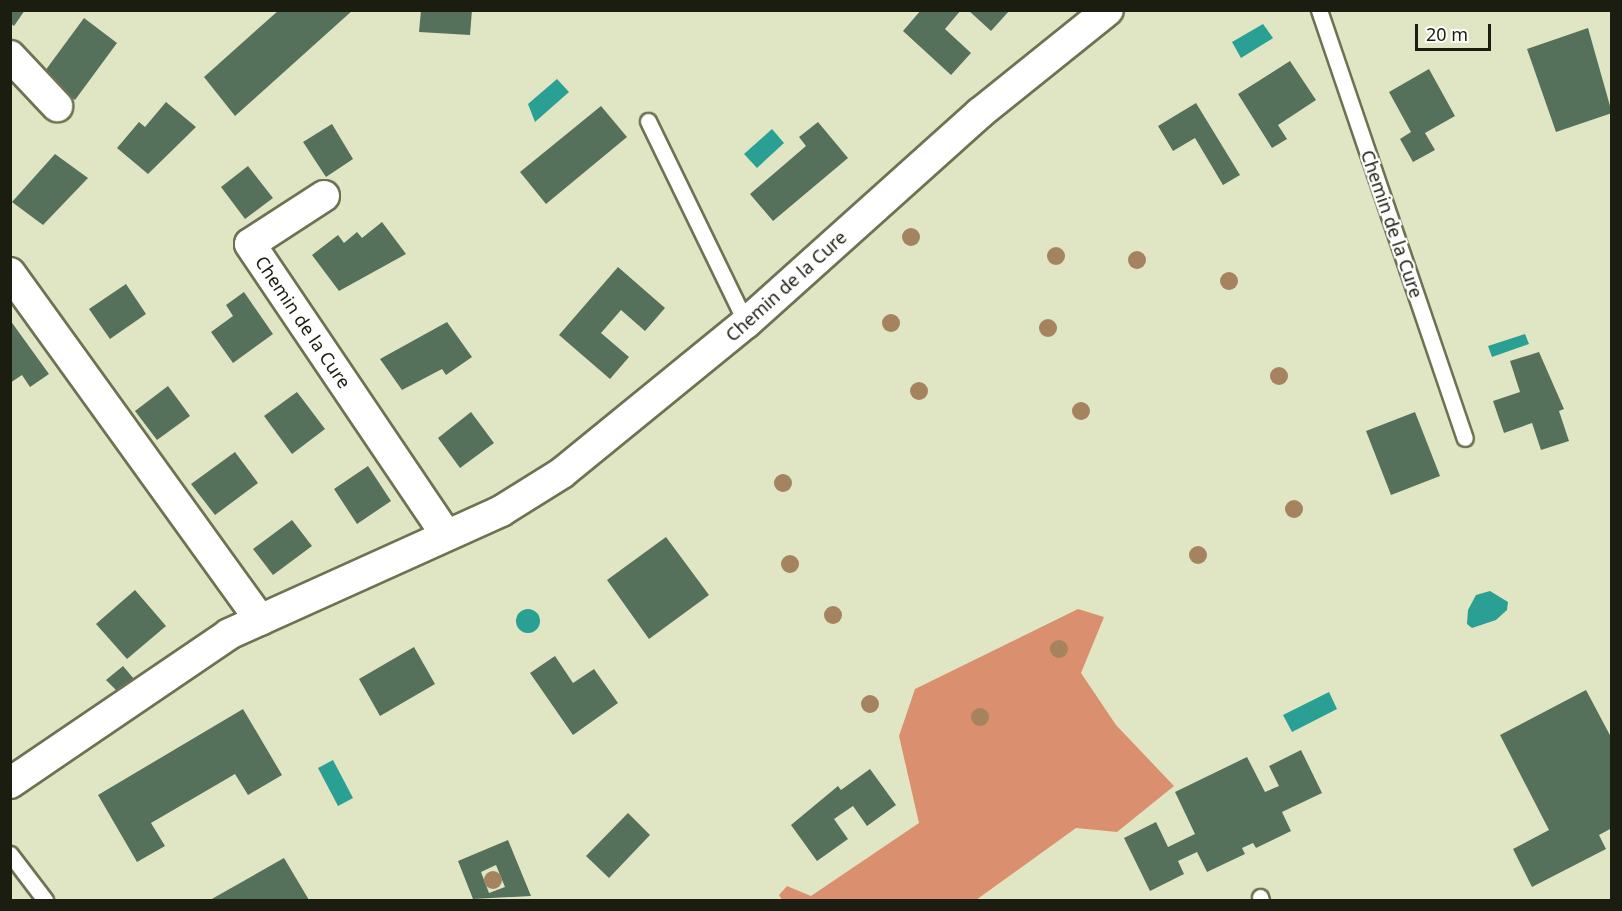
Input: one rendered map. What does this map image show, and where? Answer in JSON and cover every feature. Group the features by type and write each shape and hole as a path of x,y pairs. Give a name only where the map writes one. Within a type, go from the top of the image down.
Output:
{"street":[{"name":"Chemin de la Cure","path":"10,783 111,710 260,620 445,533 501,511 562,473 746,323 980,113 1108,11"},
{"path":"10,56 57,106"},
{"name":"Chemin de la Cure","path":"324,196 250,244 445,533"},
{"path":"10,273 260,620"}],"lane":[{"name":"Chemin de la Cure","path":"1319,10 1465,438"},
{"path":"648,121 746,323"},
{"path":"10,854 45,900"}],"shaded area":[{"path":"1078,609 1104,617 1081,673 1116,725 1174,786 1117,832 1076,828 976,900 782,900 779,895 787,886 811,896 919,823 899,736 915,689"}],"water":[{"path":"1263,24 1273,38 1241,58 1232,42"},
{"path":"557,79 569,92 535,122 528,104"},
{"path":"772,129 784,143 757,168 744,154"},
{"path":"1525,334 1529,344 1492,357 1488,346"},
{"path":"1490,591 1508,602 1507,610 1496,620 1472,628 1467,624 1468,610 1476,595"},
{"path":"528,609 533,610 539,616 539,626 533,632 528,633 523,632 517,626 516,621 517,616 523,610"},
{"path":"1329,692 1337,709 1292,732 1283,715"},
{"path":"333,760 353,798 338,806 318,768"}],"building":[{"path":"10,10 25,10 14,26 10,23"},
{"path":"279,10 353,10 235,116 204,77"},
{"path":"421,10 472,10 470,35 419,32"},
{"path":"921,10 961,10 945,29 971,53 951,75 903,31"},
{"path":"968,10 1010,10 991,31"},
{"path":"84,18 117,43 75,100 42,75"},
{"path":"1588,28 1612,113 1556,132 1527,49"},
{"path":"1290,61 1316,100 1278,125 1287,139 1272,148 1238,94"},
{"path":"1429,69 1455,116 1425,133 1435,150 1413,162 1400,139 1411,132 1389,92"},
{"path":"166,102 196,127 148,174 117,148 139,122 145,127"},
{"path":"1196,103 1240,175 1223,185 1195,138 1173,151 1158,126"},
{"path":"601,106 627,137 546,204 520,172"},
{"path":"818,122 848,158 773,221 750,194 806,146 799,137"},
{"path":"332,124 353,159 326,177 303,142"},
{"path":"55,154 88,178 43,225 12,202"},
{"path":"248,166 273,198 245,219 221,187"},
{"path":"382,222 406,254 339,291 312,255 338,235 344,243 357,232 362,238"},
{"path":"618,267 665,308 645,331 621,310 601,333 629,357 610,379 559,335"},
{"path":"126,284 146,314 110,339 89,309"},
{"path":"244,292 273,334 233,363 211,332 233,316 226,305"},
{"path":"10,320 49,374 30,387 22,375 10,383"},
{"path":"447,322 472,357 446,375 442,369 402,390 380,359"},
{"path":"1539,352 1564,409 1559,411 1569,441 1541,450 1532,423 1504,433 1493,401 1520,392 1510,361"},
{"path":"168,386 190,416 157,440 135,411"},
{"path":"297,392 325,429 292,454 264,416"},
{"path":"471,412 494,443 460,468 438,438"},
{"path":"1415,412 1440,476 1391,495 1366,431"},
{"path":"235,452 258,483 215,515 191,484"},
{"path":"368,466 391,501 357,524 334,489"},
{"path":"292,520 312,546 273,575 253,549"},
{"path":"666,537 709,595 649,639 607,580"},
{"path":"135,590 166,626 127,659 96,624"},
{"path":"414,647 435,684 380,716 359,679"},
{"path":"555,656 573,683 594,669 618,703 573,735 530,673"},
{"path":"123,666 134,679 117,691 106,680"},
{"path":"1586,690 1612,739 1612,828 1599,835 1606,849 1532,887 1513,849 1549,830 1500,735"},
{"path":"243,709 282,775 248,795 235,774 151,823 165,846 137,862 98,795"},
{"path":"1301,750 1322,793 1282,812 1291,831 1256,848 1253,843 1242,848 1245,854 1207,872 1197,852 1178,861 1184,874 1150,891 1124,838 1156,822 1168,847 1195,834 1175,792 1247,757 1265,792 1279,786 1269,766"},
{"path":"870,769 896,805 867,826 853,806 834,819 848,839 817,861 791,825 838,786 841,790"},
{"path":"628,813 650,835 609,878 586,856"},
{"path":"508,840 531,896 473,899 458,861","holes":["496,865 505,887 489,893 481,872"]},
{"path":"284,858 309,900 210,900"}]}
